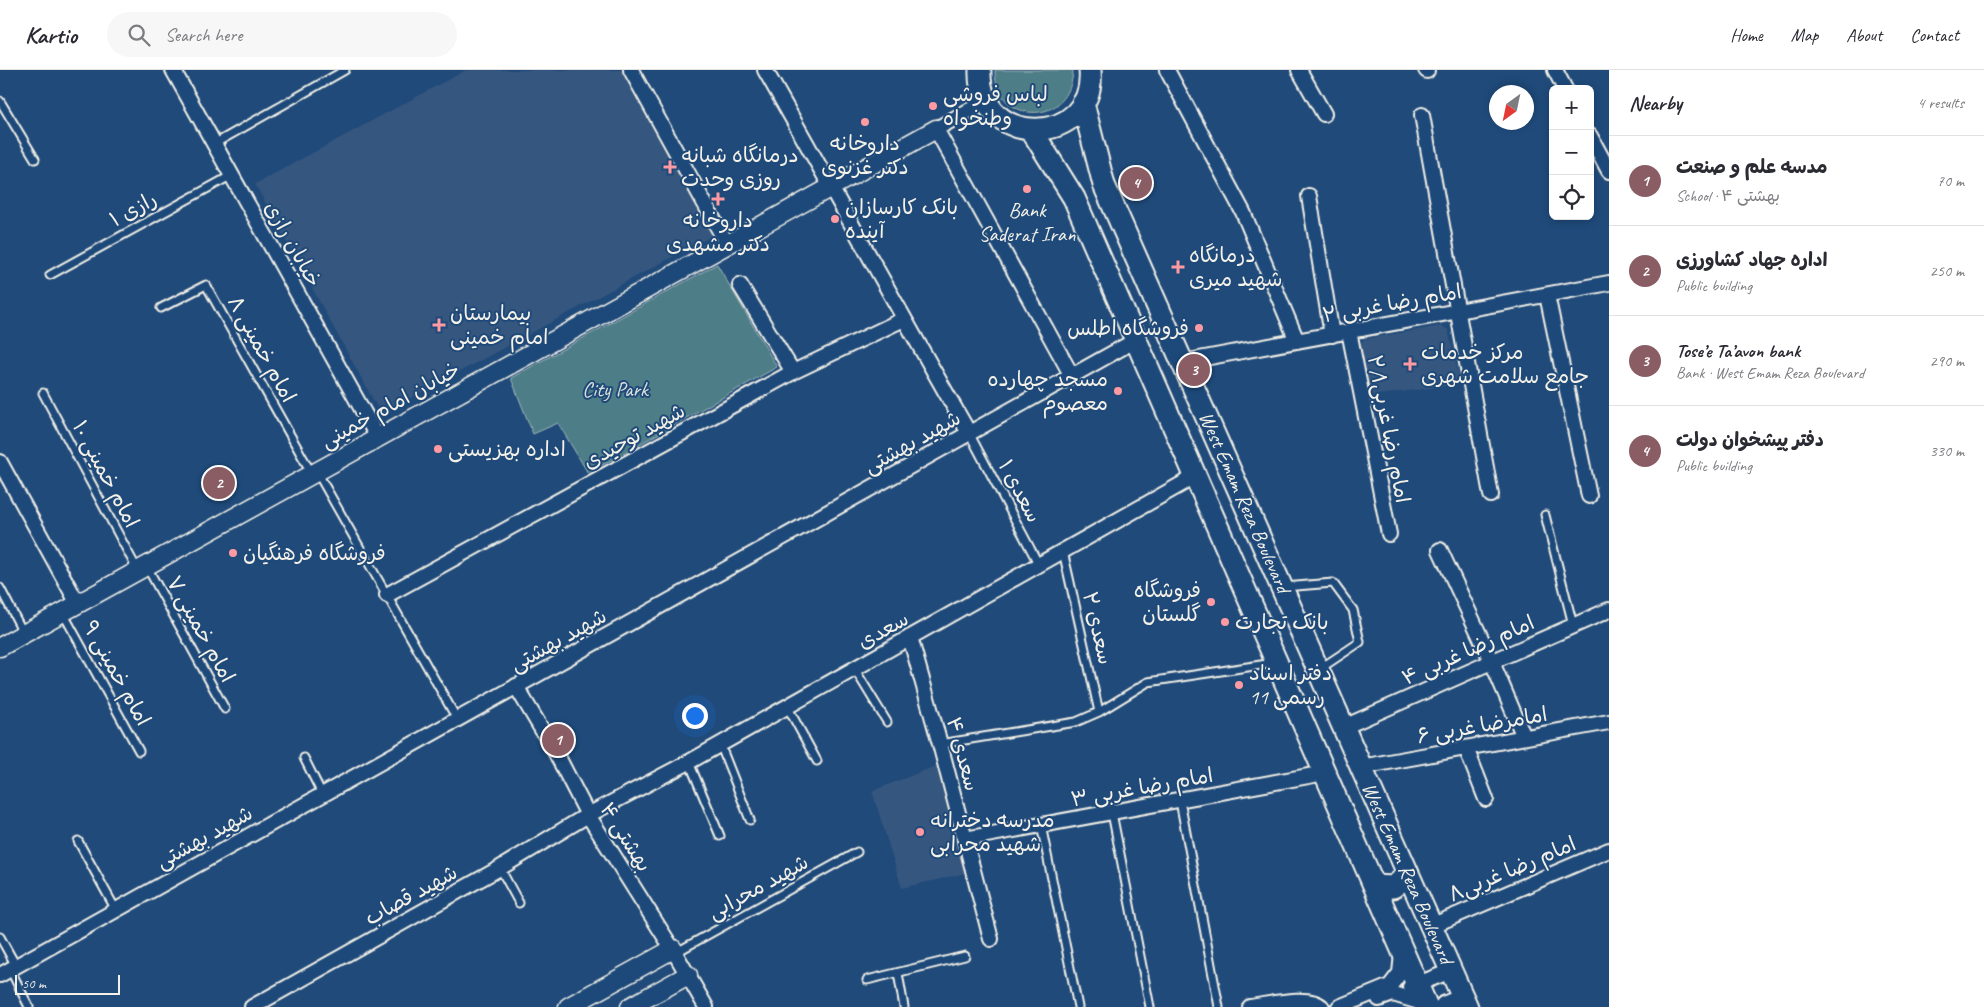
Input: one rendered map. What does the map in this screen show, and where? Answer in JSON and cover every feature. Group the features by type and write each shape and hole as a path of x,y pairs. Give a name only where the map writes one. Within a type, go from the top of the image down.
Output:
{"main road":[{"path":"980,70 979,82 986,101 997,116 1014,126 1032,131 1052,128 1070,118 1083,103 1090,85 1090,70"},
{"name":"West Emam Reza Boulevard","path":"1083,103 1104,185 1449,966 1459,1006"},
{"name":"West Emam Reza Boulevard","path":"1032,131 1074,198 1427,1007"},
{"path":"1375,886 1393,887 1401,881 1407,871"}],"street":[{"name":"خیابان رازی","path":"173,70 378,438"},
{"path":"631,70 727,244"},
{"path":"765,70 832,186 969,433"},
{"path":"1167,70 1243,212 1297,341"},
{"path":"1299,70 1324,114"},
{"path":"1555,70 1563,85"},
{"name":"خیابان امام خمینی","path":"0,647 986,101"},
{"path":"1422,116 1491,495"},
{"path":"936,128 1072,376"},
{"path":"1594,143 1609,171"},
{"path":"1309,196 1332,335"},
{"name":"امام رضا غربی ۲","path":"1182,362 1609,283"},
{"path":"740,285 793,372"},
{"path":"1547,295 1589,496"},
{"name":"شهید توحیدی","path":"387,595 793,372 904,318"},
{"name":"امام رضا غربی۲/۱","path":"1349,331 1389,534"},
{"name":"شهید بهشتی","path":"9,970 1136,340"},
{"path":"0,462 71,608"},
{"name":"سعدی","path":"588,816 689,762 1196,476"},
{"path":"1440,550 1492,662 1524,737"},
{"name":"امام رضا غربی ۴","path":"1344,727 1609,610"},
{"name":"سعدی ۴","path":"910,638 991,939"},
{"name":"بهشتی ۴","path":"516,686 557,755 588,816 674,951 706,1007"},
{"name":"امامرضا غربی ۶","path":"1361,767 1609,722"},
{"path":"1466,748 1486,799"},
{"name":"امام رضا غربی ۳","path":"965,839 1325,773"},
{"name":"شهید قصاب","path":"252,1007 500,868 588,816"},
{"name":"امام رضا غربی۸","path":"1431,926 1609,850"},
{"path":"1339,1007 1390,986 1400,973 1402,948"},
{"path":"568,1007 674,951"},
{"path":"1357,1007 1393,994 1449,966"},
{"path":"630,1007 688,975"},
{"path":"1393,994 1419,1002 1423,1007"},
{"path":"1250,1007 1299,1000 1319,1004 1322,1007"}],"lane":[{"path":"214,144 345,70"},
{"path":"0,101 36,160"},
{"name":"رازی ۱","path":"50,275 232,175"},
{"name":"امام خمینی ۸","path":"162,308 206,284 315,473"},
{"name":"امام خمینی ۱۰","path":"43,393 142,569"},
{"name":"سعدی ۱","path":"969,433 1039,564"},
{"path":"315,473 457,719"},
{"path":"1545,514 1573,625"},
{"name":"سعدی ۲","path":"1063,551 1099,712"},
{"name":"امام خمینی ۷","path":"142,569 225,709"},
{"path":"1282,588 1332,583 1353,610 1360,642 1318,669"},
{"path":"0,588 24,634"},
{"name":"امام خمینی ۹","path":"71,608 139,751"},
{"path":"940,744 1076,722 1099,712 1148,682 1277,662"},
{"path":"854,668 887,722"},
{"path":"787,706 817,761"},
{"path":"720,744 750,820"},
{"path":"304,758 322,794"},
{"path":"689,762 720,836"},
{"path":"1180,801 1219,1007"},
{"path":"1112,813 1150,1007"},
{"path":"1040,825 1078,1007"},
{"path":"78,841 116,910"},
{"name":"شهید محرابی","path":"674,951 857,852"},
{"path":"500,868 520,903"},
{"path":"0,937 9,970 29,1007"},
{"path":"867,980 965,956"},
{"path":"898,972 904,1007"}],"shaded area":[{"name":"بیمارستان امام خمینی","path":"466,70 623,70 713,235 381,414 255,184"},
{"name":"مرکز خدمات جامع سلامت شهری","path":"1441,326 1448,330 1461,384 1370,396 1359,345 1364,339"},
{"name":"مدرسه دخترانه شهید محرابی","path":"936,766 966,873 902,888 872,791"}],"green space":[{"path":"995,70 1073,70 1069,89 1060,102 1047,110 1033,112 1019,109 1006,101 998,88"},
{"name":"City Park","path":"717,264 777,367 588,473 558,423 533,434 511,378"}],"place":[{"name":"لباس فروشی وطنخواه","path":"933,106"},
{"name":"داروخانه دکتر غزنوی","path":"865,122"},
{"name":"درمانگاه شبانه روزی وحدت","path":"670,167"},
{"name":"دفتر پیشخوان دولت","path":"1136,183"},
{"name":"Bank Saderat Iran","path":"1027,189"},
{"name":"داروخانه دکتر مشهدی","path":"718,199"},
{"name":"بانک کارسازان آینده","path":"835,219"},
{"name":"درمانگاه شهید میری","path":"1178,267"},
{"name":"بیمارستان امام خمینی","path":"439,325"},
{"name":"فروشگاه اطلس","path":"1199,328"},
{"name":"مرکز خدمات جامع سلامت شهری","path":"1410,364"},
{"name":"Tose’e Ta’avon bank","path":"1194,370"},
{"name":"مسجد چهارده معصوم","path":"1118,391"},
{"name":"اداره بهزیستی","path":"438,449"},
{"name":"اداره جهاد کشاورزی","path":"219,483"},
{"name":"فروشگاه فرهنگیان","path":"233,553"},
{"name":"فروشگاه گلستان","path":"1211,602"},
{"name":"بانک تجارت","path":"1225,622"},
{"name":"دفتر اسناد رسمی 11","path":"1239,685"},
{"name":"مدسه علم و صنعت","path":"558,740"},
{"name":"مدرسه دخترانه شهید محرابی","path":"920,832"}]}
